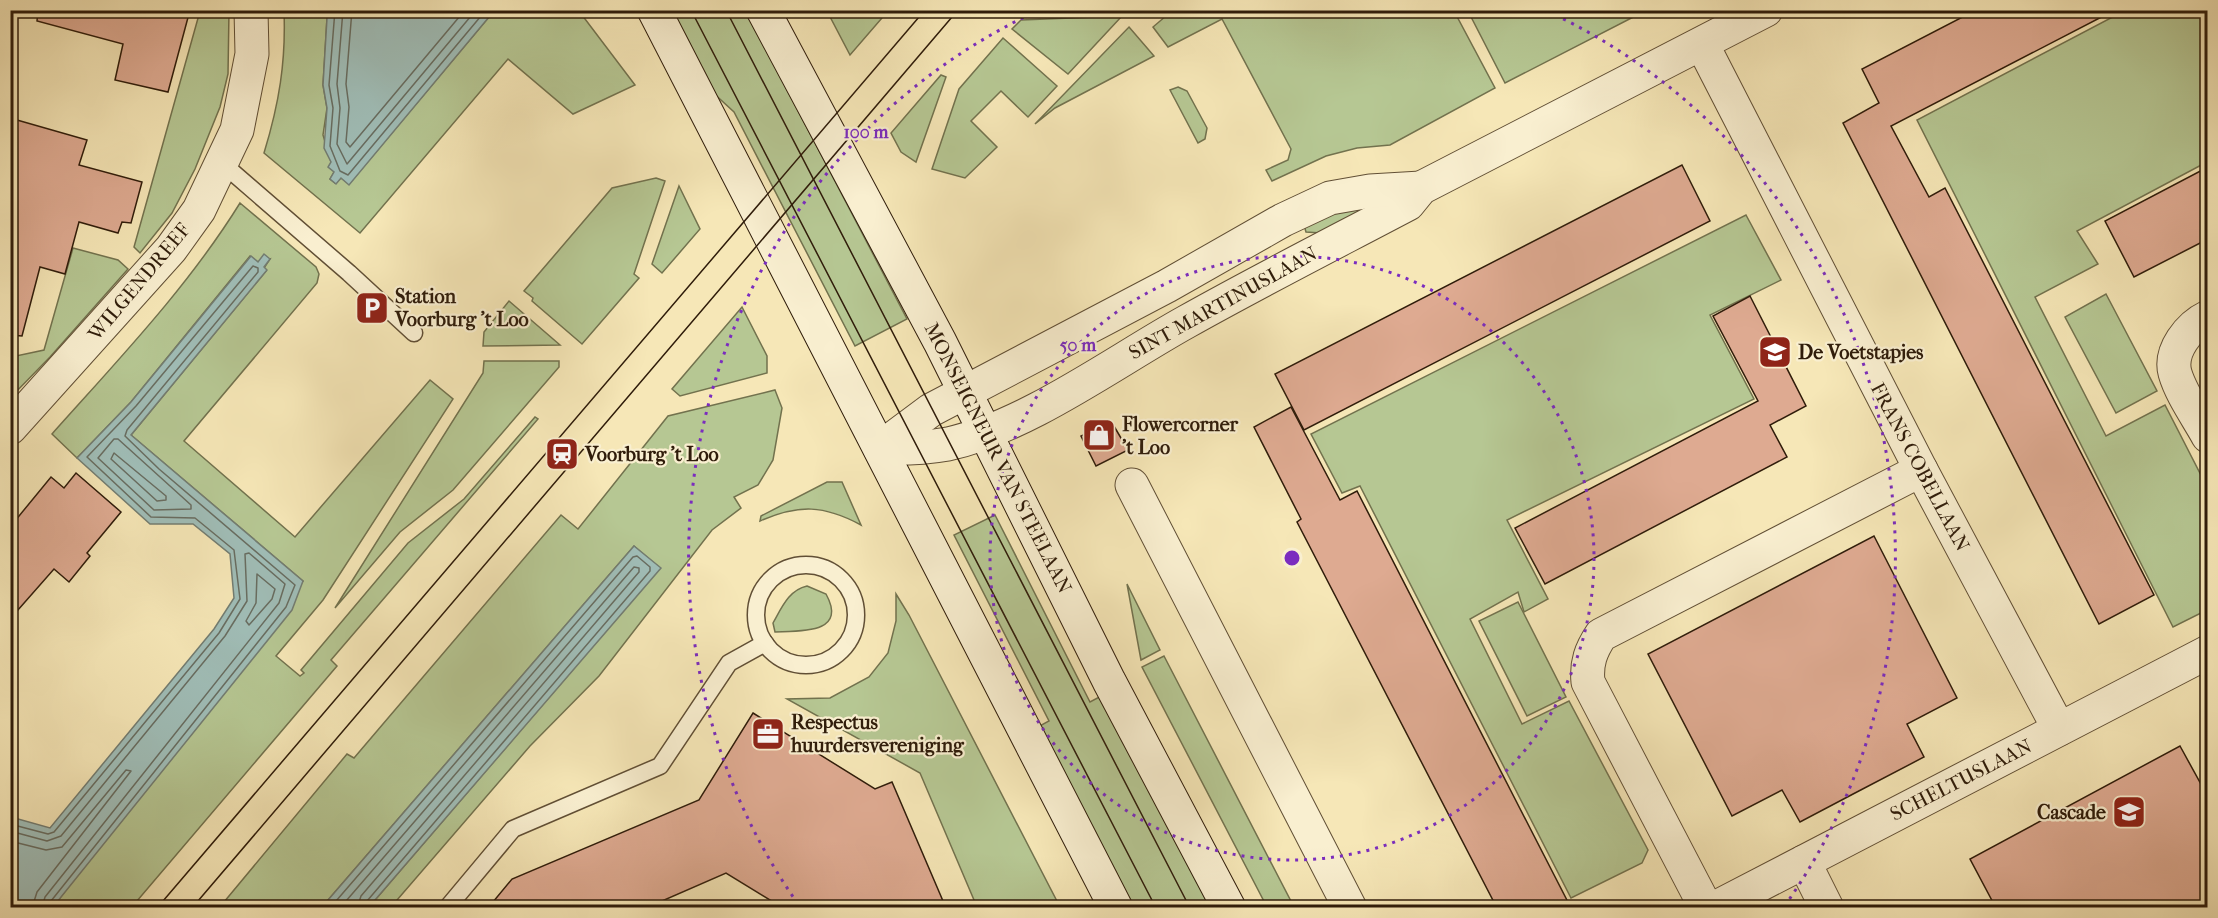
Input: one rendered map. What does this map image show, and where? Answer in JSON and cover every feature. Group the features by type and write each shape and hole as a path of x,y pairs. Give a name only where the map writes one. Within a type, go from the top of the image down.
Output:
{"street":[{"name":"WILGENDREEF","path":"10,428 171,249 199,210 223,164 237,130 252,54 251,10"},
{"path":"654,10 1116,908"},
{"name":"MONSEIGNEUR VAN STEELAAN","path":"763,10 935,333 963,394 985,433 1109,681 1228,908"},
{"name":"SINT MARTINUSLAAN","path":"880,448 932,410 1167,286 1283,220 1330,198 1370,191 1421,188 1766,10"},
{"name":"FRANS COBELLAAN","path":"1702,44 1921,470 2059,729"},
{"name":"SINT MARTINUSLAAN","path":"880,448 918,449 985,433 1059,396 1186,322 1408,204 1421,188"},
{"path":"2208,317 2198,322 2182,339 2175,358 2175,372 2208,436"},
{"path":"1706,908 1588,681 1587,666 1593,647 1601,635 1921,470"},
{"path":"1132,485 1350,908"},
{"name":"SCHELTUSLAAN","path":"1715,908 2208,652"},
{"path":"1804,862 1827,908"}],"lane":[{"path":"223,164 349,273 414,333"},
{"path":"804,564 820,566 834,572 845,583 853,597 856,612 855,628 848,644 835,656 819,664 801,665 785,660 765,643 760,636 756,619 758,602 764,587 775,575 788,567 804,564"},
{"path":"447,908 513,829 660,766 729,663 765,643"}],"green space":[{"path":"1173,10 1454,11 1495,88 1390,145 1357,148 1326,156 1272,181 1266,170 1288,160 1291,149 1222,19 1168,47 1153,27"},
{"path":"200,11 229,11 228,74 220,107 195,169 172,213 140,253 134,247"},
{"path":"284,11 330,11 327,18 323,85 327,108 323,135 334,172 330,179 335,183 341,178 349,184 494,11 579,11 635,85 573,114 508,59 360,233 264,153 280,83 284,48"},
{"path":"668,11 746,11 907,319 855,346 734,112 709,89"},
{"path":"827,11 888,11 850,55"},
{"path":"1468,11 1645,11 1505,83"},
{"path":"2124,11 2207,11 2207,162 2077,231 2098,264 2035,297 2106,436 2165,405 2207,487 2207,610 2173,627 1917,120"},
{"path":"1122,16 1068,74 1012,29 1021,20"},
{"path":"1129,27 1154,56 1055,108 1035,124"},
{"path":"1003,38 1057,86 1028,117 1001,91 971,121 997,147 965,178 932,169 959,89"},
{"path":"941,75 946,77 916,162 901,152 891,133"},
{"path":"1178,87 1187,91 1207,128 1205,139 1198,143 1170,90"},
{"path":"656,178 665,181 634,274 639,278 582,344 532,301 533,298 524,291 612,188"},
{"path":"679,186 700,229 662,273 652,264"},
{"path":"1397,196 1321,233 1306,232 1304,225 1306,220"},
{"path":"240,203 316,267 319,274 317,283 184,441 295,537 430,380 453,399 323,600 276,656 300,676 304,673 301,670 408,543 464,499 535,417 538,419 331,660 337,666 131,908 53,907 303,581 131,435 266,271 264,268 270,259 258,262 250,256 131,402 77,458 52,434 127,351 175,293 220,234"},
{"path":"1746,215 1781,280 1710,315 1754,399 1507,520 1548,599 1524,612 1518,592 1470,619 1522,724 1569,701 1648,850 1642,863 1571,898 1360,486 1342,493 1311,434"},
{"path":"73,248 118,260 128,269 11,397 11,357 44,350"},
{"path":"2106,294 2157,391 2116,413 2065,317"},
{"path":"509,301 560,345 483,346 484,332"},
{"path":"742,307 767,356 767,373 680,396 672,389"},
{"path":"484,361 559,361 559,367 453,490 400,532 335,608 483,373"},
{"path":"775,390 782,408 773,460 758,485 734,497 741,508 712,530 599,676 530,746 391,907 369,907 660,568 634,546 322,907 219,908 347,754 354,758 561,515 578,529 668,416"},
{"path":"827,482 842,482 861,525 823,510 811,509 774,515 760,521 761,516"},
{"path":"995,515 1090,702 1105,694 1214,907 1132,907 1036,728 1049,721 954,535"},
{"path":"1127,584 1160,650 1141,660"},
{"path":"807,586 826,594 831,607 831,617 818,628 775,632 773,623 787,600 795,591"},
{"path":"896,594 1060,907 977,907 920,773 787,699 830,698 869,677 888,653 896,621"},
{"path":"1518,602 1566,697 1527,716 1479,621"},
{"path":"1164,656 1294,907 1267,907 1142,667"}],"water":[{"path":"330,11 494,11 349,185 341,178 336,184 330,179 334,172 328,167 331,162 324,148 327,108 323,85 327,18"},
{"path":"264,254 270,259 264,267 267,270 131,435 303,581 292,610 53,907 11,907 11,817 50,828 214,629 234,598 230,554 193,524 150,524 77,458 131,402 251,256 258,262"},
{"path":"634,546 661,568 369,907 322,907"}],"building":[{"path":"38,10 190,10 168,92 115,80 123,44 37,21"},
{"path":"1976,10 2115,10 1891,126 1929,197 1945,188 2154,595 2099,624 1843,123 1879,103 1862,69"},
{"path":"10,118 87,140 79,165 142,182 131,223 122,222 118,233 79,222 65,274 40,267 22,336 10,335"},
{"path":"1682,165 1710,221 1304,430 1275,374"},
{"path":"2208,167 2208,239 2134,277 2105,221"},
{"path":"1750,296 1806,406 1770,425 1787,457 1545,584 1515,528 1758,401 1713,316"},
{"path":"1291,407 1340,500 1357,491 1571,908 1497,908 1297,522 1301,519 1254,427"},
{"path":"1111,421 1128,450 1096,466 1081,436"},
{"path":"76,473 121,512 87,553 90,556 69,582 54,569 10,619 10,527 51,477 64,488"},
{"path":"1874,536 1957,698 1907,724 1924,757 1800,822 1782,790 1732,816 1648,654"},
{"path":"753,713 875,789 892,782 946,908 783,908 726,873 646,908 488,908 512,879 699,800"},
{"name":"Cascade","path":"2180,746 2208,797 2208,908 1996,908 1970,859"}],"tram line":[{"path":"691,10 1156,908"},
{"path":"726,10 1190,908"},
{"path":"157,908 925,10"},
{"path":"192,908 958,10"}],"place":[{"name":"Station Voorburg 't Loo","path":"372,308"},
{"name":"De Voetstapjes","path":"1775,352"},
{"name":"Flowercorner 't Loo","path":"1099,435"},
{"name":"Voorburg 't Loo","path":"562,454"},
{"name":"Respectus huurdersvereniging","path":"768,734"},
{"name":"Cascade","path":"2129,812"}]}
